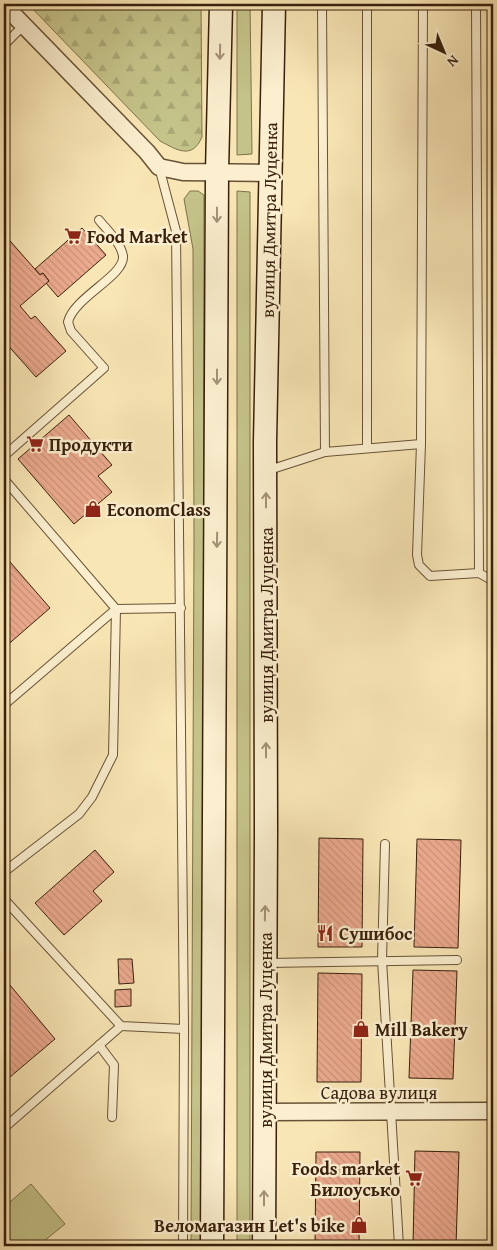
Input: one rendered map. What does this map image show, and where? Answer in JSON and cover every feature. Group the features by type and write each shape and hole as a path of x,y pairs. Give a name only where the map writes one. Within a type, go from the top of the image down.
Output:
{"main road":[{"path":"212,1246 218,443 217,172 221,4"},
{"name":"вулиця Дмитра Луценка","path":"264,1246 266,472 274,4"}],"street":[{"path":"4,5 147,152 159,168 183,172 270,173"},
{"name":"Садова вулиця","path":"264,1112 493,1110"}],"lane":[{"path":"322,4 325,452"},
{"path":"367,4 367,447"},
{"path":"423,4 421,444 417,555 420,565 430,576 479,572 493,581"},
{"path":"476,4 479,572"},
{"path":"4,45 23,26"},
{"path":"159,168 176,231 184,1029 183,1246"},
{"path":"4,456 104,368 71,331 68,322 76,305 121,267 123,256 119,247 99,220"},
{"path":"266,472 325,452 421,444"},
{"path":"4,479 116,609 113,755 92,797 79,814 4,872"},
{"path":"4,705 116,609 181,608"},
{"path":"385,844 382,960 399,1246"},
{"path":"4,899 121,1026"},
{"path":"265,963 457,960"},
{"path":"4,1128 121,1026 184,1029"},
{"path":"99,1045 114,1065 112,1117"}],"green space":[{"path":"28,4 201,4 202,137 194,149 189,151 178,150 160,141"},
{"path":"237,4 250,4 252,154 237,155"},
{"path":"190,191 198,191 204,195 203,1246 191,1246 194,541 193,249 184,199"},
{"path":"237,191 250,192 250,1246 237,1246"},
{"path":"31,1184 65,1224 38,1246 4,1246 4,1207"}],"building":[{"path":"82,228 106,255 58,297 46,283 49,281 43,273 40,275 35,269"},
{"path":"4,234 40,275 43,273 49,281 20,306 31,319 35,316 66,351 36,377 4,341 4,296 8,293 4,288"},
{"path":"69,415 112,465 98,476 112,492 74,524 18,459"},
{"path":"4,555 50,608 4,648 4,607 6,605 4,603"},
{"path":"319,838 363,839 362,947 318,947"},
{"path":"417,839 461,840 458,948 414,947"},
{"path":"95,850 114,872 93,891 102,901 64,935 35,903"},
{"path":"118,959 132,959 134,983 119,984"},
{"path":"413,970 457,971 453,1079 409,1078"},
{"path":"318,973 362,974 361,1082 317,1082"},
{"path":"4,978 55,1039 4,1082 4,1040 10,1035 4,1028"},
{"path":"131,989 131,1006 115,1007 115,990"},
{"path":"415,1151 459,1152 456,1246 413,1246"},
{"path":"316,1152 360,1152 359,1246 315,1246"}],"place":[{"name":"Food Market","path":"73,236"},
{"name":"Продукти","path":"35,444"},
{"name":"EconomClass","path":"93,509"},
{"name":"Сушибос","path":"325,933"},
{"name":"Mill Bakery","path":"361,1029"},
{"name":"Foods market Билоусько","path":"414,1178"},
{"name":"Веломагазин Let's bike","path":"359,1225"}]}
